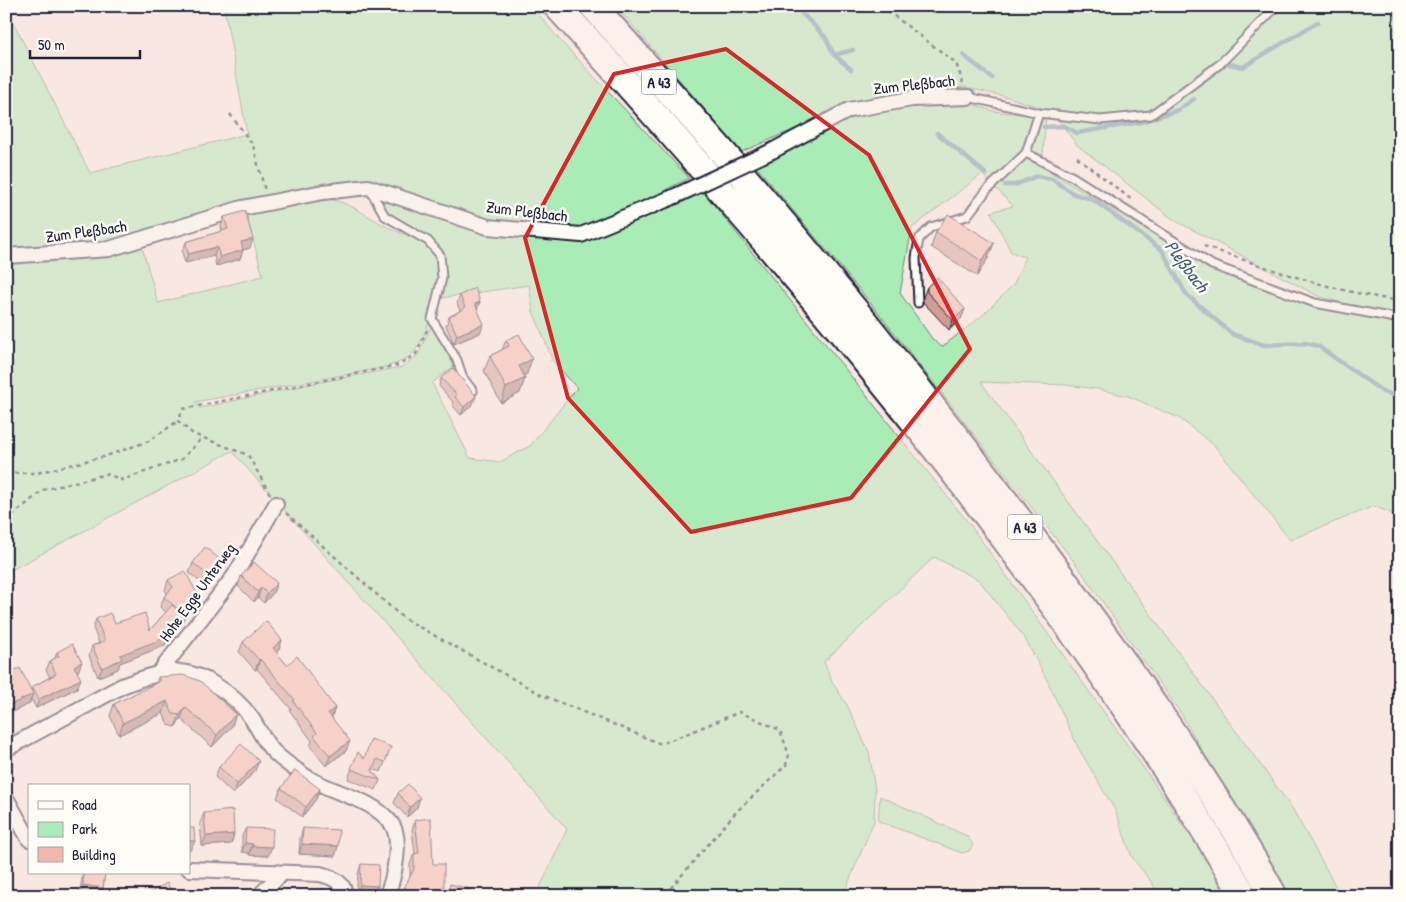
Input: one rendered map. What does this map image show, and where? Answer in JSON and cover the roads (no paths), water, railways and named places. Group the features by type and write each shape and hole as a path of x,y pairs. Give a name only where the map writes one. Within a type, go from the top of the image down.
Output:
{"highway":[{"path":"546,6 619,73"},
{"name":"A 43","path":"557,6 619,73 831,320 948,466 1108,684 1182,795 1244,896"},
{"name":"A 43","path":"593,6 779,218 900,365 1000,492 1093,618 1167,724 1247,849 1274,896"}],"street":[{"name":"Zum Pleßbach","path":"6,256 109,248 268,202 324,192 368,187 488,227 580,235 671,198 772,151 849,110 912,98 968,96"},
{"name":"Hohe Egge Unterweg","path":"158,674 235,575 276,504"},
{"path":"6,749 122,686 158,674 179,672 216,686 237,700 273,751 306,776 323,786 372,806 392,824 398,852 386,896"},
{"path":"6,798 28,837"},
{"path":"190,869 280,874 320,874 332,877 345,889 345,896"},
{"path":"259,896 280,874"}],"lane":[{"path":"968,96 1039,113 1100,120 1151,115 1220,64 1277,6"},
{"path":"918,302 916,258 919,239 931,227 967,216 987,190 1026,153 1039,113"},
{"path":"1026,153 1073,177 1212,266 1315,303 1400,319"},
{"path":"368,187 385,216 428,241 440,255 442,278 432,319 457,360 462,378 473,391"}],"waterway":[{"name":"Pleßbach","path":"795,6 826,38 834,55 851,69"},
{"path":"1229,64 1243,67 1318,22"},
{"path":"834,55 853,50"},
{"path":"963,55 992,78"},
{"path":"1044,127 1064,126 1077,133 1141,122 1178,110 1194,99"},
{"name":"Pleßbach","path":"937,133 986,174"},
{"name":"Pleßbach","path":"1005,185 1015,185 1037,176 1052,179 1074,194 1092,199 1162,250 1186,294 1232,334 1264,345 1306,343 1318,346 1383,392 1400,397"}]}
